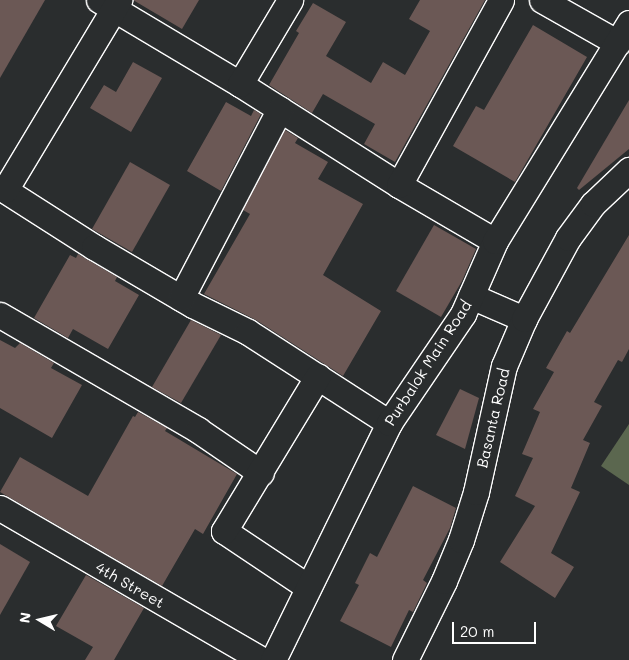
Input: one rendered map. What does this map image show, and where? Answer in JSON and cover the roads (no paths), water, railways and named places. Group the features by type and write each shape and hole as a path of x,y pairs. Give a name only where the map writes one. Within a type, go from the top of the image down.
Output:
{"street":[{"path":"240,84 290,0"},
{"path":"399,185 500,0"},
{"path":"542,0 624,33"},
{"path":"389,424 248,332 180,298 94,247 3,188 111,3 399,185 495,241"},
{"name":"Purbalok Main Road","path":"273,660 389,424 463,314 495,241 624,33"},
{"path":"180,298 280,109"},
{"name":"Basanta Road","path":"405,660 444,581 461,540 476,492 504,366 524,319 568,238 594,204 629,170"},
{"path":"471,296 524,319"},
{"path":"0,315 198,430 261,473"},
{"path":"308,587 224,531 261,473 318,376"},
{"name":"4th Street","path":"0,508 262,660"}]}
